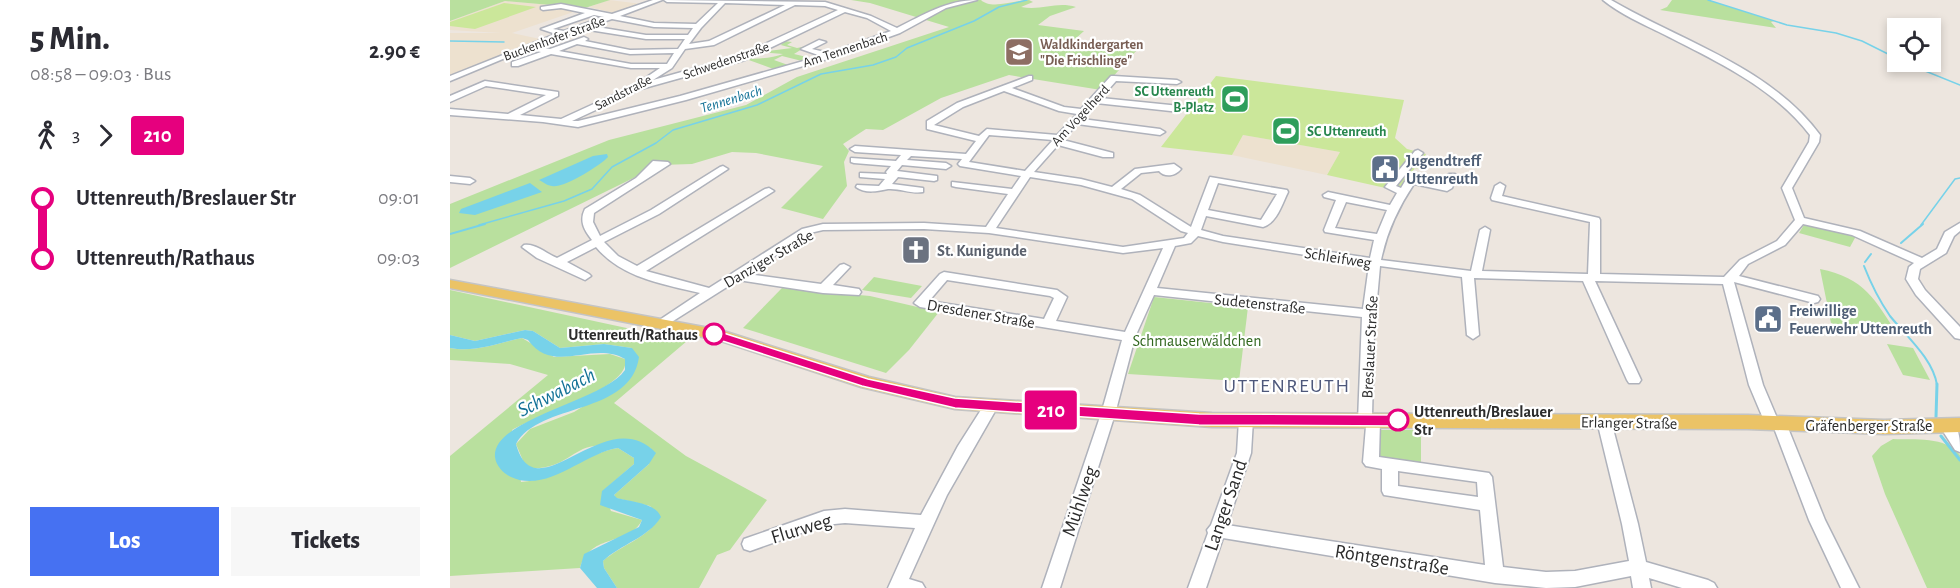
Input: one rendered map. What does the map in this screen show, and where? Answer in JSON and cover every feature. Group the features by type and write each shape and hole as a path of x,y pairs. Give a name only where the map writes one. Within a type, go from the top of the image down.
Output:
{"main road":[{"path":"450,284 532,302 662,324"},
{"name":"Erlanger Straße","path":"662,324 731,338 867,383 914,396 991,406 1246,420 1775,423"},
{"name":"Gräfenberger Straße","path":"1775,423 1884,427 1953,425"}],"street":[{"name":"Buckenhofer Straße","path":"450,79 526,47 659,0"},
{"path":"667,0 796,2 844,9 869,17 897,32"},
{"name":"Am Tennenbach","path":"450,112 578,124 828,56 897,32 932,12 974,0"},
{"path":"1606,0 1737,71 1780,99 1803,118 1815,135 1814,141 1787,188 1800,220"},
{"name":"Sandstraße","path":"562,122 638,87 669,66 698,26 724,1"},
{"path":"577,42 630,51 683,49 711,43 796,2"},
{"path":"561,6 596,11 654,25 698,26"},
{"name":"Schwedenstraße","path":"638,87 749,55 844,9"},
{"path":"564,33 545,29 596,11"},
{"path":"583,26 653,37 691,38"},
{"path":"515,64 591,36"},
{"path":"822,42 805,49 828,56"},
{"path":"526,47 630,66 669,66"},
{"path":"981,139 930,127 930,123 960,105 1029,78"},
{"name":"Am Vogelherd","path":"989,230 1028,173 1114,78 1177,82"},
{"path":"450,99 485,83 555,94 509,116"},
{"path":"1005,88 1062,109 1084,112"},
{"path":"713,89 721,100"},
{"path":"1096,100 1180,109"},
{"path":"1076,121 1160,132"},
{"path":"965,160 987,132 993,130 1058,140 1078,145 1092,152 1110,155"},
{"name":"Schleifweg","path":"855,149 908,153 912,151 1114,190 1136,197 1185,229 1223,239 1472,274 1729,279 1814,299"},
{"path":"861,187 882,189 908,153"},
{"path":"1418,153 1390,187 1403,192 1411,180 1447,188 1452,177"},
{"path":"854,160 934,178"},
{"path":"1114,190 1145,163 1165,168"},
{"path":"863,174 896,169 946,166"},
{"path":"558,262 655,212 723,169"},
{"path":"450,179 470,181"},
{"path":"1170,245 1186,241 1195,232 1202,212 1214,179 1286,191 1268,221 1263,224 1202,212"},
{"path":"640,180 587,215 588,225 597,241 636,272 709,292"},
{"path":"956,184 1014,192"},
{"path":"885,186 919,190"},
{"path":"1500,186 1496,198 1595,220 1591,278 1634,380"},
{"path":"636,272 769,191"},
{"name":"Breslauer Straße","path":"1390,465 1371,462 1370,314 1374,262 1380,238 1390,208 1403,192"},
{"path":"1328,195 1390,208"},
{"path":"1342,198 1329,230 1380,238"},
{"path":"1800,220 1856,233 1921,262"},
{"path":"1800,220 1780,243 1744,262 1729,279 1756,385 1850,588"},
{"name":"Danziger Straße","path":"662,324 806,231 823,227 924,226 989,230 1100,249 1123,250 1170,245"},
{"path":"1960,226 1949,234 1942,251 1921,262 1912,273 1913,283 1960,335"},
{"path":"1473,335 1472,274 1485,230"},
{"name":"Mühlweg","path":"1051,588 1108,414 1129,337 1170,245"},
{"path":"528,247 585,276"},
{"path":"823,289 844,267"},
{"path":"735,276 855,292"},
{"name":"Dresdener Straße","path":"1048,324 1062,297 1053,293 944,276 920,303 1041,323 1129,337"},
{"name":"Sudetenstraße","path":"1149,291 1370,314"},
{"path":"916,588 898,587 924,522 957,457 991,406"},
{"name":"Langer Sand","path":"1197,588 1215,530 1244,453 1246,420"},
{"path":"1604,421 1628,513 1642,588"},
{"path":"1953,425 1960,446"},
{"path":"1487,505 1390,491 1390,465 1484,477 1495,575"},
{"name":"Flurweg","path":"750,544 824,518 845,516 924,522"},
{"name":"Röntgenstraße","path":"1215,530 1495,575 1575,579 1637,567 1708,588"}],"shaded area":[{"path":"609,0 642,4 614,13 589,7"},
{"path":"505,1 585,8 512,33 540,39 450,76 450,33 501,33 450,30 450,21"},
{"path":"1243,135 1340,152 1327,175 1232,155"}],"green space":[{"path":"450,0 610,0 585,8 505,1 450,21"},
{"path":"851,0 981,0 985,3 997,4 1029,0 1033,2 1021,7 1069,5 1076,7 1050,16 1038,25 1084,31 1074,40 1136,51 1101,90 1009,75 941,98 883,130 866,129 843,144 849,151 844,162 847,186 823,219 781,208 823,166 756,153 732,152 692,164 660,165 450,268 450,204 609,140 746,105 797,77 949,27 870,3"},
{"path":"1672,0 1708,0 1774,21 1771,22 1776,28 1660,10 1667,7"},
{"path":"504,3 536,7 475,29 450,26 450,22"},
{"path":"784,41 792,42 787,45 797,48 807,46 794,54 811,58 817,54 821,56 802,61 782,56 774,60 788,65 799,63 776,70 746,59 783,54 760,52 792,48 777,44 781,45"},
{"name":"SC Uttenreuth","path":"1216,76 1404,100 1395,138 1407,149 1426,154 1419,169 1415,168 1399,191 1327,175 1340,152 1243,135 1232,155 1161,147"},
{"path":"1804,225 1841,230 1856,236 1850,247 1799,233"},
{"path":"1820,269 1848,278 1867,292 1898,335 1856,327 1855,330 1831,323"},
{"path":"874,277 922,286 911,298 862,290"},
{"path":"782,288 870,296 939,312 909,350 886,373 743,328"},
{"path":"450,290 687,341 614,403 686,456 767,500 730,550 717,555 699,588 617,588 604,568 603,561 649,530 660,517 650,506 616,498 614,495 649,464 651,448 594,446 551,466 530,468 524,463 516,444 530,429 574,412 628,379 632,348 604,344 560,348 533,331 525,330 475,341 450,335"},
{"name":"Schmauserwäldchen","path":"1154,297 1248,307 1239,381 1128,374"},
{"path":"522,338 554,357 610,354 625,359 623,370 599,391 512,430 521,482 546,477 605,451 618,448 634,458 634,464 603,491 611,511 642,520 628,534 592,549 580,568 450,576 450,456 548,375 510,364 450,360 450,348 486,347"},
{"path":"1887,344 1913,348 1930,380 1903,375"},
{"path":"1380,430 1421,430 1421,464 1378,458"},
{"path":"1893,439 1938,442 1954,449 1960,455 1960,588 1927,588 1885,494 1872,456 1881,446"}],"water":[{"path":"607,154 608,157 598,165 564,184 550,186 539,180 593,156"},
{"path":"530,183 542,192 475,215 459,213 461,209"},
{"path":"525,330 533,331 560,348 604,344 632,348 639,357 632,376 620,390 603,399 544,421 528,431 516,444 526,463 539,468 556,465 615,439 636,440 656,453 649,464 614,495 617,498 648,505 661,517 642,536 603,561 604,568 617,588 597,588 580,568 584,554 639,527 642,520 600,505 602,491 634,464 634,458 618,448 605,451 552,477 525,481 506,474 495,457 499,444 511,432 613,381 625,370 625,359 612,354 600,353 561,357 549,355 522,338 486,347 450,348 450,335 475,341"}],"waterway":[{"name":"Tennenbach","path":"479,225 564,201 592,189 612,167 656,143 673,130 757,105 821,74 873,65 896,57 907,48 974,21 999,7 1027,0"},
{"path":"1708,0 1787,25 1836,33 1862,41 1887,54"},
{"path":"450,41 504,42"},
{"path":"1928,72 1960,85"},
{"path":"1921,225 1955,179 1960,178"},
{"name":"Tennenbach","path":"450,234 485,224"},
{"path":"1901,243 1923,224"},
{"path":"1865,262 1871,254"},
{"path":"1864,266 1882,304 1925,357 1935,375 1937,385"},
{"path":"1936,417 1937,385"},
{"path":"1941,436 1960,460"}],"bus line":[{"name":"210","path":"714,334 867,383 914,396 955,403 1199,419 1398,420"}],"place":[{"name":"Waldkindergarten \"Die Frischlinge\"","path":"1019,52"},
{"name":"SC Uttenreuth B-Platz","path":"1235,99"},
{"name":"SC Uttenreuth","path":"1286,131"},
{"name":"Jugendtreff Uttenreuth","path":"1385,169"},
{"name":"St. Kunigunde","path":"916,250"},
{"name":"Freiwillige Feuerwehr Uttenreuth","path":"1768,319"},
{"name":"Uttenreuth/Rathaus","path":"714,334"},
{"name":"Uttenreuth/Breslauer Str","path":"1398,420"}],"district":[{"name":"UTTENREUTH","path":"1287,385"}],"water label":[{"name":"Schwabach","path":"556,392"}]}
